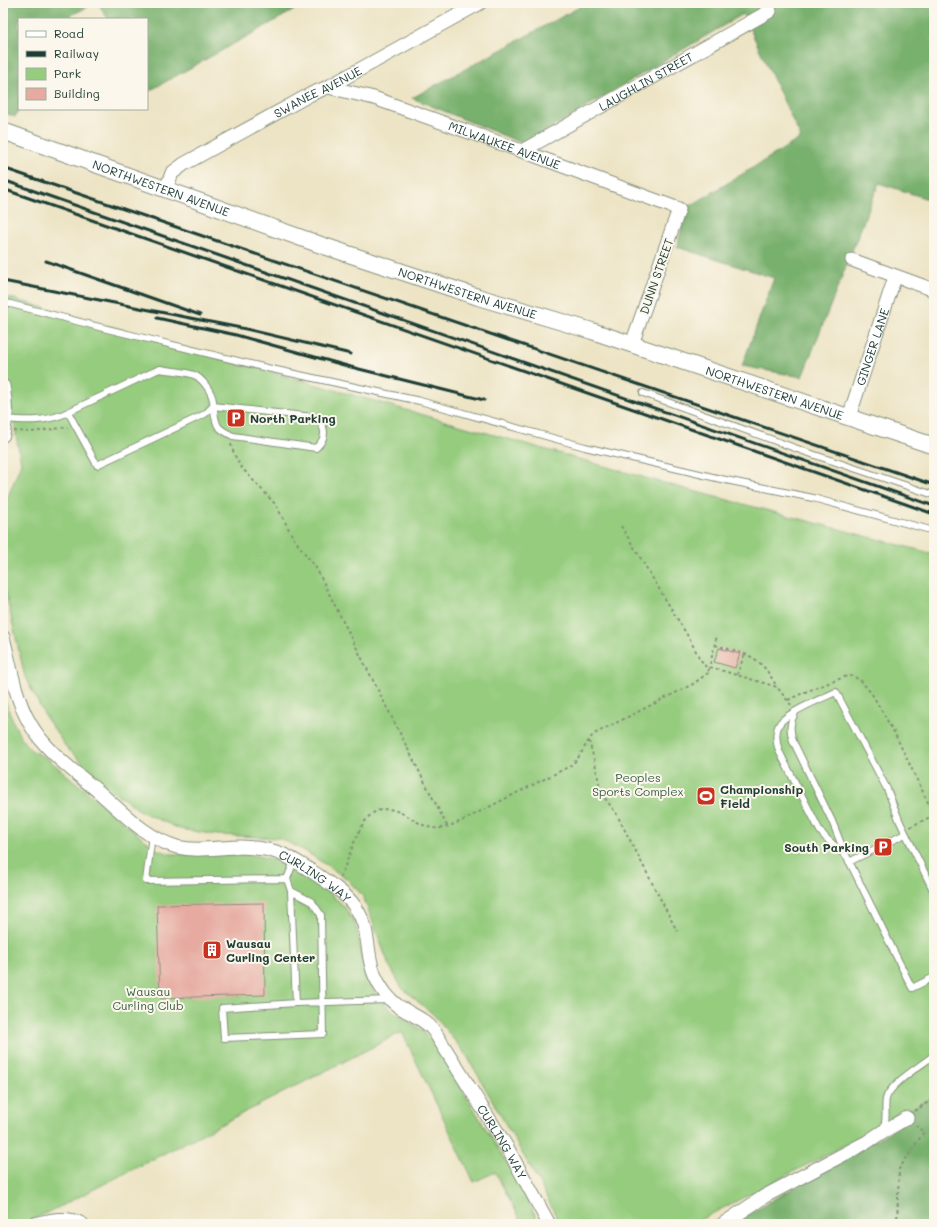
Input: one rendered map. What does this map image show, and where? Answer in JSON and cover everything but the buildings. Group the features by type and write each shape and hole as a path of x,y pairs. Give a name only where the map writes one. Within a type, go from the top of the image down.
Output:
{"street":[{"name":"SWANEE AVENUE","path":"166,189 172,173 184,164 480,3"},
{"name":"LAUGHLIN STREET","path":"522,151 770,11"},
{"name":"MILWAUKEE AVENUE","path":"328,87 374,98 679,209"},
{"name":"NORTHWESTERN AVENUE","path":"3,131 321,245 478,297 592,330 934,446"},
{"name":"DUNN STREET","path":"632,344 679,209"},
{"path":"852,260 934,290"},
{"name":"GINGER LANE","path":"849,417 896,277"},
{"path":"3,386 6,404 4,419 8,433"},
{"name":"CURLING WAY","path":"3,637 25,716 36,733 53,752 74,771 141,827 152,835 170,844 185,848 200,849 241,847 260,848 276,852 294,861 334,886 349,900 360,915 365,929 372,969 381,987 391,1000 431,1027 504,1143 549,1224"},
{"path":"723,1224 765,1196 867,1142 907,1118"},
{"path":"35,1224 56,1219 80,1223"}],"lane":[{"path":"3,302 267,368 420,401 585,447 721,479 813,498 934,530"},
{"path":"4,419 42,420 68,412 160,369 193,374 203,380 213,399 213,406 216,422 219,427 233,436 316,448 325,436 320,422 314,417 213,406"},
{"path":"643,393 806,452 934,495"},
{"path":"68,412 97,465 205,414 213,406"},
{"path":"845,855 822,834 779,750 776,738 778,726 782,721 796,712 836,692 887,789 905,832 934,892"},
{"path":"796,712 790,723 793,741 832,821 845,855 912,988 934,977"},
{"path":"849,862 905,832"},
{"path":"152,835 146,881 287,879"},
{"path":"294,861 287,879 291,891 296,1003"},
{"path":"291,891 312,902 321,915 322,1002 322,1034 224,1038 222,1008 296,1003 322,1002 391,1000"},
{"path":"882,1132 886,1122 886,1099 889,1091 934,1055"}],"path":[{"path":"8,433 32,432 68,427"},
{"path":"227,433 237,461 276,505 294,538 316,568 448,826"},
{"path":"620,526 689,638 700,659 709,671"},
{"path":"334,886 347,862 364,822 374,813 393,809 432,828 448,826 570,766 581,756 594,734 693,684 706,675 709,671 717,635"},
{"path":"715,645 744,653 761,663 796,712"},
{"path":"738,675 744,653"},
{"path":"710,667 778,687"},
{"path":"788,700 804,692 847,676 853,676 861,681 872,694 885,715 934,815 905,832"},
{"path":"589,741 601,794 616,813 677,931"},
{"path":"896,1224 899,1169 924,1132 907,1118 934,1098"}],"green space":[{"path":"3,3 96,3 65,18 18,18 18,110 15,117 3,112"},
{"path":"98,3 307,3 149,91 148,18 107,18"},
{"path":"587,3 934,3 934,201 879,183 802,377 742,366 774,278 677,247 687,208 801,138 743,14 524,144 412,98"},
{"name":"Peoples Sports Complex","path":"3,296 678,487 934,554 934,1097 692,1224 560,1224 542,1188 467,1056 434,1015 402,988 389,965 363,896 346,878 305,851 279,838 218,835 180,829 142,812 110,789 66,747 45,716 25,677 3,582 3,510 21,463 3,361"},
{"name":"Wausau Curling Club","path":"3,693 11,716 26,745 31,750 48,759 158,850 171,854 247,854 271,859 285,865 328,892 344,906 354,922 358,934 366,975 374,991 390,1009 422,1030 435,1045 516,1178 540,1224 523,1224 495,1172 474,1182 402,1032 59,1207 23,1224 3,1224"},
{"path":"934,1097 934,1224 731,1224 902,1124 898,1115"}],"railway":[{"path":"3,168 934,485"},
{"path":"3,180 934,506"},
{"path":"3,189 934,514"},
{"path":"46,261 200,315"},
{"path":"3,281 246,329 351,354"},
{"path":"157,318 236,335 351,367 484,400"}],"place":[{"name":"North Parking","path":"236,418"},
{"name":"Championship Field","path":"706,796"},
{"name":"South Parking","path":"883,847"},
{"name":"Wausau Curling Center","path":"212,950"}]}
